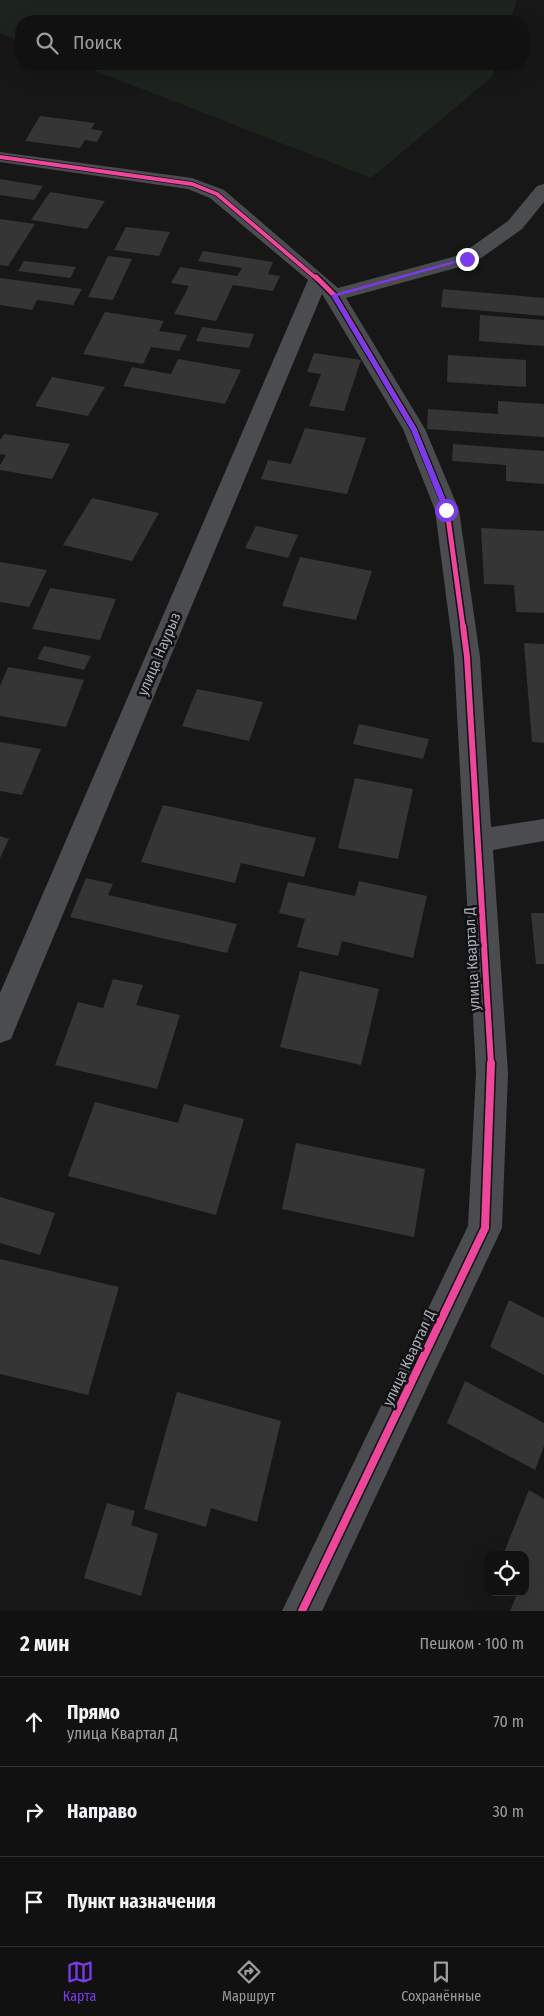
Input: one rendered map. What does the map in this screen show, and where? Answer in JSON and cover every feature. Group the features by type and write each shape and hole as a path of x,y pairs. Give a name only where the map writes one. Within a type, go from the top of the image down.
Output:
{"street":[{"name":"улица Квартал Д","path":"0,157 192,184 217,194 326,287 414,430 446,510 467,657 492,1073 485,1228 302,1611"},
{"path":"326,287 467,259 515,225 544,190"},
{"name":"улица Наурыз","path":"0,1029 326,287"},
{"path":"478,841 544,830"}],"shaded area":[{"path":"0,0 517,0 512,15 15,15 15,39 0,33"},
{"path":"93,70 494,70 492,77 371,178"}],"building":[{"path":"40,116 95,123 91,129 103,131 97,142 85,140 80,148 25,141"},
{"path":"0,179 43,186 34,200 0,195"},
{"path":"50,192 105,201 87,229 31,220"},
{"path":"0,219 35,224 8,266 0,265"},
{"path":"126,227 170,232 159,256 114,250"},
{"path":"203,251 273,262 268,274 280,276 273,291 233,285 216,321 174,314 189,286 171,283 180,267 237,276 242,268 198,261"},
{"path":"108,256 132,259 113,300 88,297"},
{"path":"24,261 76,267 70,278 18,271"},
{"path":"0,278 82,289 73,305 37,300 32,310 0,305"},
{"path":"443,289 544,298 544,316 441,307"},
{"path":"105,312 164,321 159,331 187,335 179,351 151,347 143,364 83,354"},
{"path":"480,315 544,320 544,346 479,341"},
{"path":"202,327 254,334 249,348 196,341"},
{"path":"314,353 361,360 344,411 309,406 321,374 307,372"},
{"path":"448,355 526,360 526,387 447,382"},
{"path":"178,359 241,370 225,404 123,386 132,367 171,374"},
{"path":"52,377 105,387 88,416 35,406"},
{"path":"498,401 544,404 544,437 427,429 428,409 498,414"},
{"path":"305,428 366,438 347,494 261,479 268,460 291,464"},
{"path":"4,434 70,444 52,479 0,470 0,465 6,455 0,454 0,440"},
{"path":"453,444 544,451 544,484 506,481 506,465 452,461"},
{"path":"92,498 159,513 132,561 63,545"},
{"path":"256,526 298,535 288,558 245,548"},
{"path":"481,528 544,531 544,613 516,612 514,585 484,584"},
{"path":"300,557 372,571 356,620 282,606"},
{"path":"0,562 47,570 29,607 0,602"},
{"path":"50,588 116,599 100,640 32,629"},
{"path":"524,643 544,644 544,743 532,742"},
{"path":"44,646 91,656 84,670 37,659"},
{"path":"8,667 84,680 66,727 0,716 0,686"},
{"path":"197,689 263,702 249,741 182,726"},
{"path":"359,724 429,739 423,759 353,744"},
{"path":"0,742 41,749 22,795 0,791"},
{"path":"355,778 413,789 398,859 338,848"},
{"path":"163,805 316,838 304,877 241,863 235,883 141,862"},
{"path":"0,836 9,839 0,858"},
{"path":"86,878 113,884 108,895 237,924 227,953 70,917"},
{"path":"359,881 427,896 413,958 342,941 338,956 297,947 305,919 279,913 288,882 355,896"},
{"path":"531,913 544,913 544,964 536,964"},
{"path":"300,971 379,989 361,1065 280,1047"},
{"path":"113,979 143,985 136,1005 180,1015 157,1089 55,1065 78,1002 103,1008"},
{"path":"95,1102 178,1123 184,1104 244,1119 216,1215 68,1176"},
{"path":"296,1143 425,1169 414,1237 282,1209"},
{"path":"0,1197 55,1213 40,1255 0,1243"},
{"path":"0,1259 119,1287 88,1395 0,1374"},
{"path":"509,1300 544,1318 544,1375 490,1347"},
{"path":"465,1381 544,1423 544,1446 535,1470 447,1423"},
{"path":"177,1392 281,1421 257,1522 211,1508 206,1527 144,1509"},
{"path":"529,1490 544,1499 544,1611 510,1611 516,1596 529,1596 529,1551 505,1551"},
{"path":"107,1503 135,1511 131,1525 158,1534 141,1596 84,1578"}],"cycle path":[{"path":"0,157 192,184 217,194 318,279 334,295 414,429 447,510 467,657 492,1073 485,1228 302,1611"}],"route":[{"path":"446,510 414,430 334,295 467,259"}]}
